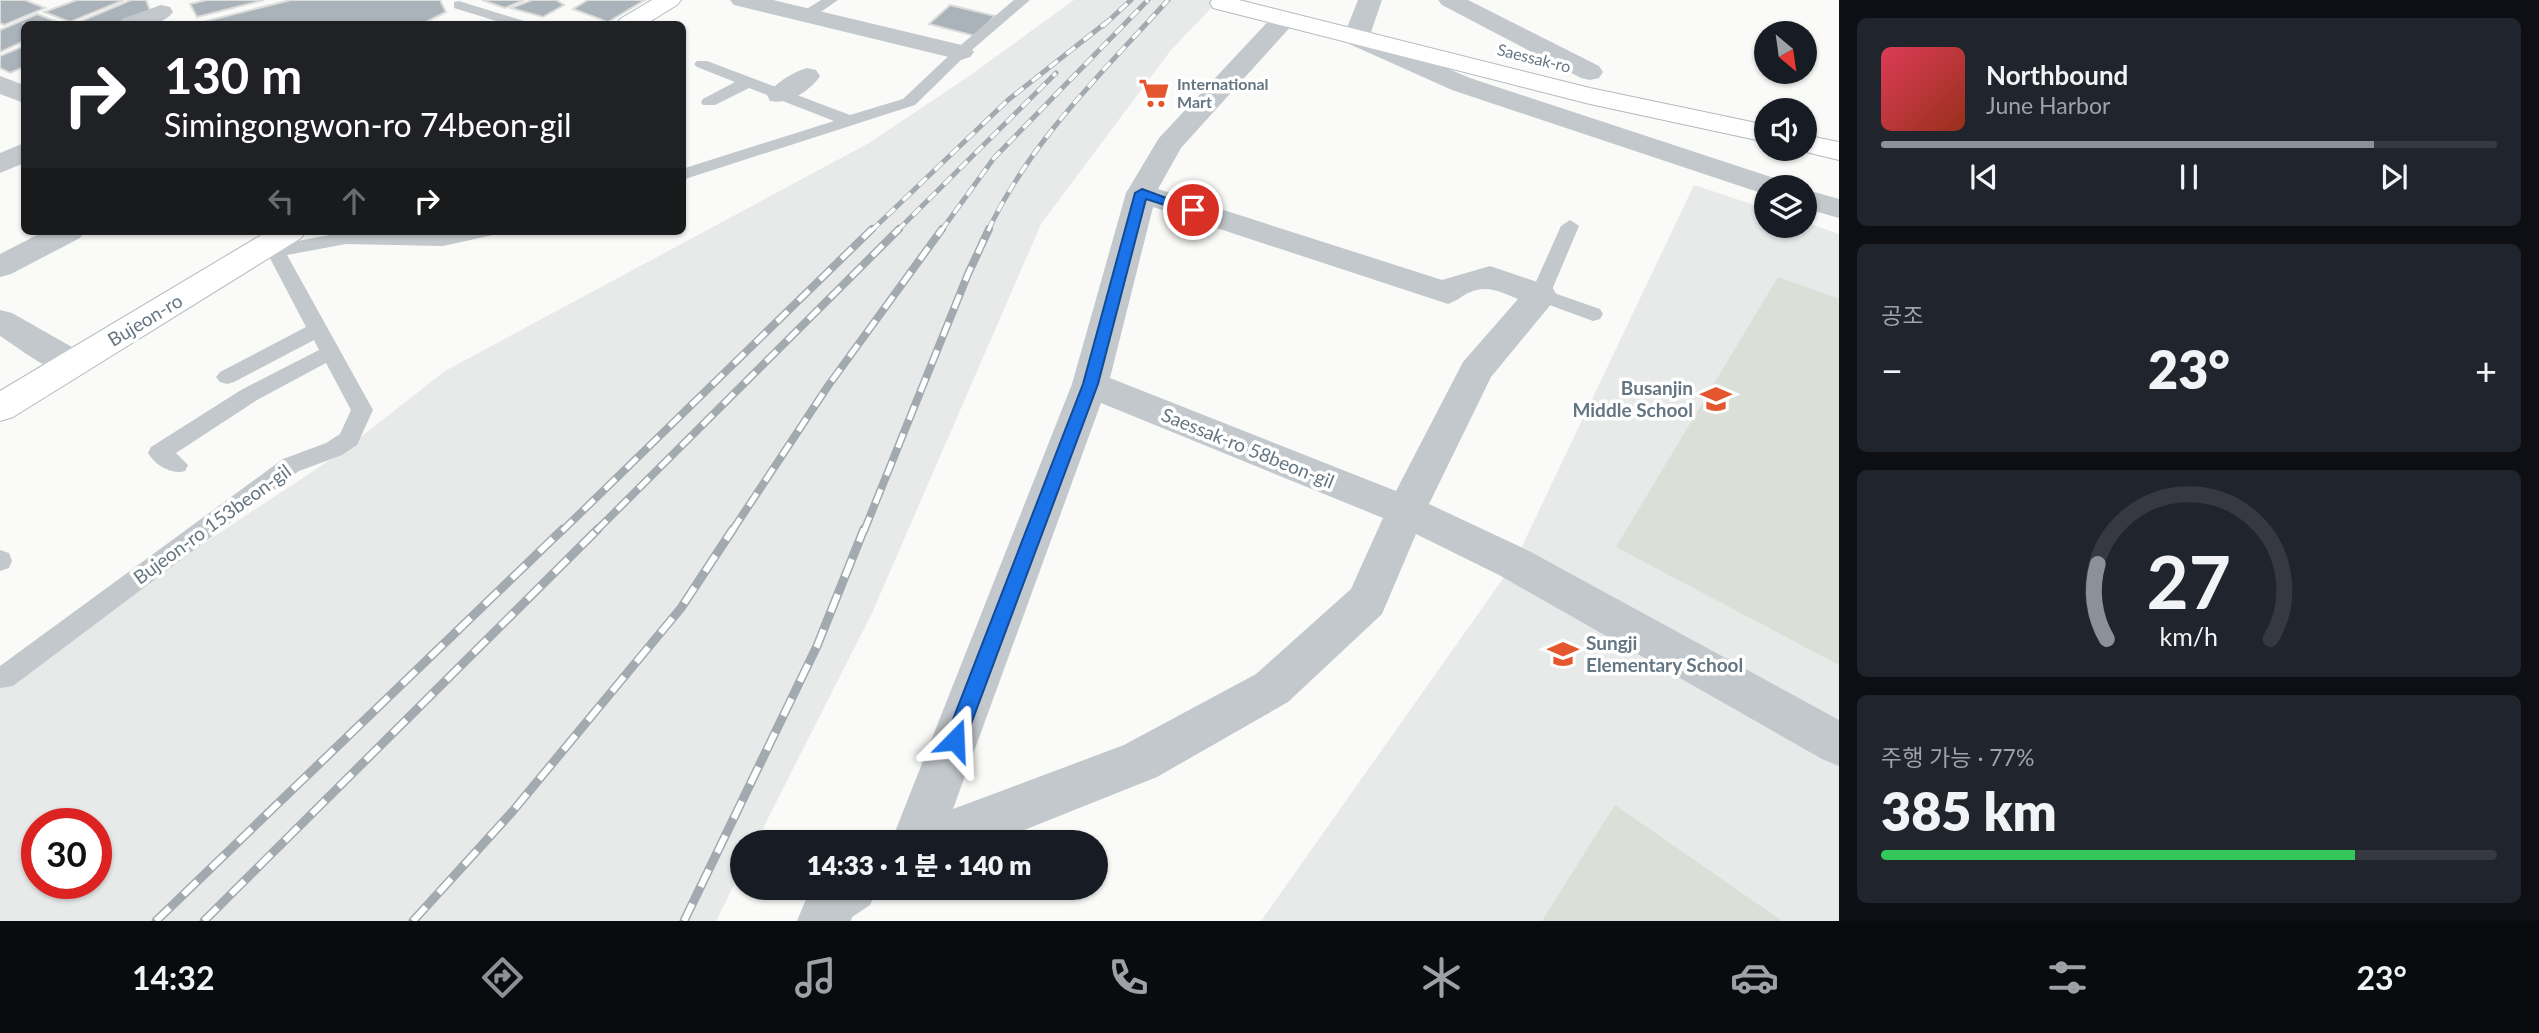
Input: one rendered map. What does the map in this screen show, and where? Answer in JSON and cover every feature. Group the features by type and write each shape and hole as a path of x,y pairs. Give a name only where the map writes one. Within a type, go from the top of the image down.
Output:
{"main road":[{"path":"634,21 669,0"},
{"name":"Saessak-ro","path":"1222,3 1364,18 1590,72 1754,106"},
{"name":"Saessak-ro","path":"1364,18 1590,96 1754,132"},
{"path":"1817,120 1839,125"},
{"path":"1817,146 1839,151"},
{"name":"Bujeon-ro","path":"0,408 275,239"}],"street":[{"path":"742,0 807,15 834,11 961,52"},
{"path":"1450,0 1590,72"},
{"path":"921,830 1090,384 1142,193 1169,144 1291,9"},
{"path":"138,21 161,12"},
{"name":"Saessak-ro","path":"1364,18 1461,84 1754,181"},
{"path":"0,83 21,72"},
{"path":"765,84 807,76"},
{"path":"0,83 21,94"},
{"path":"0,164 21,154"},
{"path":"963,830 1140,761 1272,688 1367,601 1406,511 1476,371 1539,295 1490,276 1455,286 1448,293 1142,193"},
{"path":"1817,202 1839,209"},
{"path":"0,267 61,235"},
{"path":"0,321 73,364"},
{"name":"Saessak-ro 58beon-gil","path":"1090,384 1406,511 1514,563 1839,744"},
{"path":"824,921 832,900"}],"lane":[{"path":"686,174 909,102 961,52 1023,0"},
{"path":"459,5 510,21"},
{"path":"702,64 765,84 850,121"},
{"path":"709,102 765,84"},
{"path":"1570,226 1539,295 1592,314"},
{"path":"275,239 443,240 467,235"},
{"name":"Bujeon-ro 153beon-gil","path":"4,678 291,465 334,449 349,439 362,410 318,329 275,239"},
{"path":"227,377 318,329"},
{"path":"177,465 159,453 248,395 331,352"}],"shaded area":[{"path":"1074,0 1219,0 1171,50 1041,224 872,613 762,830 730,830 730,893 716,921 0,921 0,678 339,454 445,371 869,143 972,74"},
{"path":"1694,185 1754,205 1754,238 1817,238 1817,226 1839,234 1839,921 1261,921 1514,563"},
{"path":"1778,277 1839,299 1839,665 1616,547"},
{"path":"1615,805 1782,921 1542,921"}],"building":[{"path":"0,0 25,0 45,8 4,25 0,23"},
{"path":"77,0 124,0 72,21 44,12"},
{"path":"131,0 146,0 151,13 130,21 81,21"},
{"path":"207,0 264,0 197,17 190,4"},
{"path":"291,0 440,0 446,12 428,21 206,21"},
{"path":"482,0 524,0 505,8"},
{"path":"532,0 556,0 564,5 543,17 511,8"},
{"path":"588,0 645,0 610,21 573,9"},
{"path":"950,5 995,16 975,36 929,24"},
{"path":"37,14 55,21 21,21 21,42 0,52 0,30"},
{"path":"21,47 21,68 10,73 0,68 0,56"}],"railway":[{"path":"1103,26 1131,0"},
{"path":"941,231 994,158 1148,0"},
{"path":"989,230 1005,198 1046,138 1093,81 1168,0"},
{"path":"871,231 1008,100 1108,21"},
{"path":"897,231 1056,73"},
{"path":"562,531 872,229"},
{"path":"596,531 899,229"},
{"path":"732,531 828,386 942,229"},
{"path":"864,531 968,274 989,230"},
{"path":"156,921 563,529"},
{"path":"204,921 598,529"},
{"path":"413,921 512,812 681,608 733,529"},
{"path":"684,921 817,646 864,529"}],"place":[{"name":"International Mart","path":"1154,93"},
{"name":"Busanjin Middle School","path":"1716,399"},
{"name":"Sungji Elementary School","path":"1563,654"}],"route":[{"path":"955,740 1090,384 1142,193 1193,210"}]}
